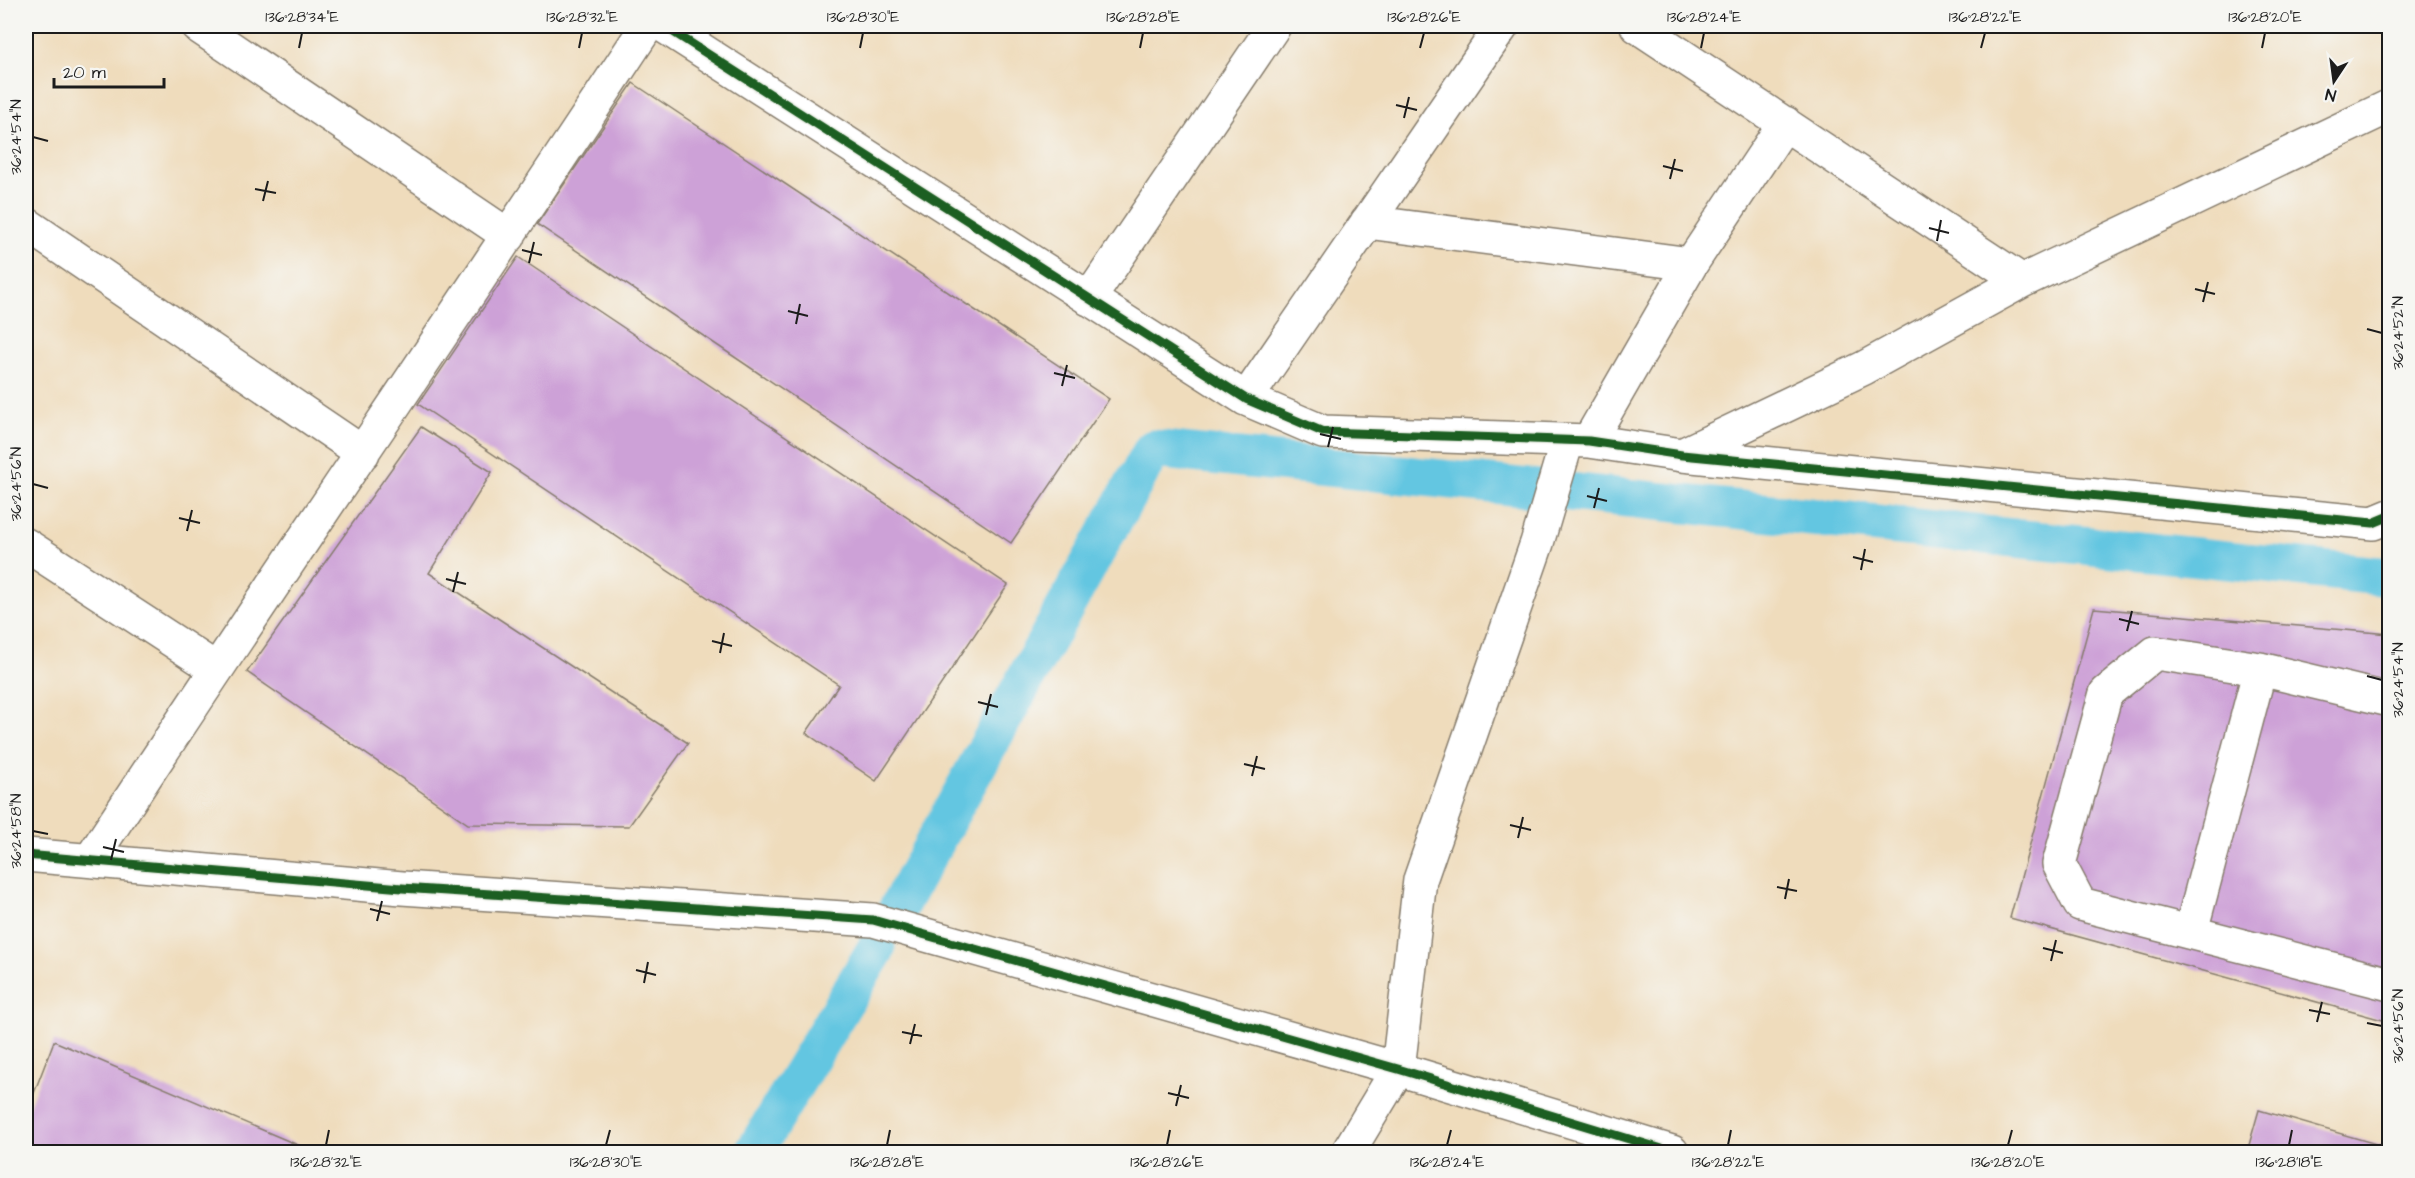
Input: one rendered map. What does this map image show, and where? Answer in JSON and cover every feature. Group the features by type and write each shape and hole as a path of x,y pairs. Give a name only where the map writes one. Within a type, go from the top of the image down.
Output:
{"street":[{"path":"198,26 508,236"},
{"path":"91,859 647,26"},
{"path":"664,26 1246,399 1323,432 1573,446 1682,455 2373,523 2390,516"},
{"path":"1089,299 1274,26"},
{"path":"1246,399 1502,26"},
{"path":"1659,30 1785,123 2022,281"},
{"path":"1682,455 1864,368 2022,281 2390,106"},
{"path":"1348,1152 1398,1069 1420,880 1547,509 1573,446 1785,123"},
{"path":"1367,222 1691,264"},
{"path":"26,224 363,453"},
{"path":"26,545 216,669"},
{"path":"2390,700 2260,669 2155,653 2106,693 2059,864 2080,904 2390,984"},
{"path":"2191,931 2260,669"},
{"path":"26,855 402,888 873,920 1398,1069 1672,1152"}],"building":[{"path":"633,83 1109,399 1011,543 537,224"},
{"path":"518,257 1008,585 876,781 806,733 839,685 418,404"},
{"path":"421,427 492,472 429,573 688,743 629,826 468,824 247,672"},
{"path":"2094,608 2390,634 2390,1022 2010,918"},
{"path":"54,1041 300,1146 298,1152 26,1152 26,1114"},
{"path":"2259,1110 2390,1148 2390,1152 2247,1152"}],"waterway":[{"path":"898,908 1153,449 2390,577"},
{"path":"754,1152 876,949"}],"cycle path":[{"path":"664,26 1246,399 1323,432 1589,441 1682,455 2373,523 2390,516"},
{"path":"26,855 402,888 873,920 1398,1069 1672,1152"}]}
